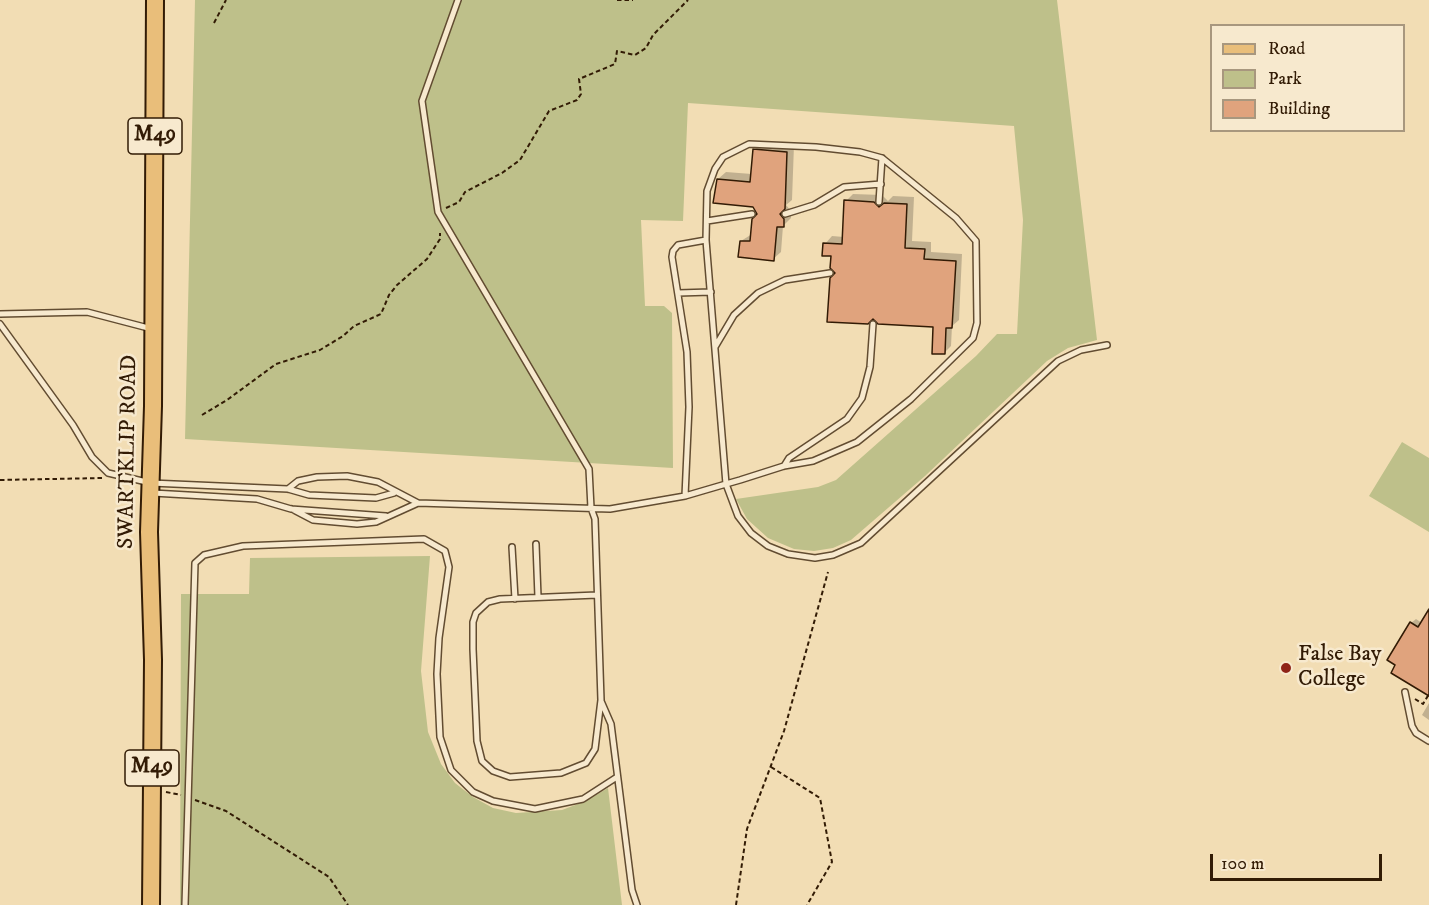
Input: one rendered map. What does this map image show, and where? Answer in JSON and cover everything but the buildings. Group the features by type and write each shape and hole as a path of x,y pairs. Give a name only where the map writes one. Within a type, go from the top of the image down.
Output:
{"main road":[{"name":"SWARTKLIP ROAD","path":"151,905 151,488 155,0"}],"lane":[{"path":"458,0 422,101 438,212 589,469 591,508 595,519 601,700 595,749 586,763 576,769 561,773 510,777 486,767 478,754 477,741 473,622 476,614 488,602 597,595"},
{"path":"291,509 306,518 335,523 376,522 418,504 591,508 639,506 685,496 726,484 784,466 813,461 857,442 911,399 970,343 975,331 978,250 975,241 956,218 882,158 860,152 816,147 749,144 723,157 714,169 707,191 706,240 726,484 738,516 751,533 768,546 788,554 806,557 824,557 843,552 868,537 1059,362 1081,350 1107,345"},
{"path":"879,202 882,158"},
{"path":"785,214 814,205 844,187 881,184"},
{"path":"707,221 752,214"},
{"path":"685,496 689,407 687,352 673,251 678,245 706,240"},
{"path":"714,348 734,315 758,293 785,280 830,273"},
{"path":"678,293 711,292"},
{"path":"0,314 87,312 153,329"},
{"path":"0,324 34,369 99,467 151,488 257,499 291,509 386,516"},
{"path":"784,466 789,458 847,418 862,398 870,367 873,324"},
{"path":"288,489 298,482 317,477 347,476 378,482 394,493 418,504"},
{"path":"151,488 288,489 304,494 331,497 384,497 394,493"},
{"path":"185,905 195,563 204,555 243,546 424,539 445,551 449,567 439,638 437,674 440,737 451,770 473,792 493,801 535,809 583,799 617,777"},
{"path":"536,544 538,597"},
{"path":"512,547 515,599"},
{"path":"1405,692 1412,726 1416,733 1429,741"},
{"path":"601,700 611,724 632,890 637,905"}],"path":[{"path":"214,23 226,0"},
{"path":"617,0 633,0"},
{"path":"202,415 227,400 276,364 320,350 343,336 354,326 381,314 389,295 406,275 427,260 440,239 438,212 459,202 465,192 502,173 520,160 549,111 577,100 581,94 579,79 615,64 617,51 635,55 645,48 653,35 688,0"},
{"path":"0,480 124,478"},
{"path":"736,905 747,829 784,731 828,572"},
{"path":"1405,692 1423,704 1429,694"},
{"path":"771,767 820,798 832,862 807,905"},
{"path":"152,792 173,792 226,811 329,877 348,905"}],"green space":[{"path":"195,0 1057,0 1097,340 1068,348 1047,361 925,476 851,540 833,548 814,551 794,549 768,538 747,519 736,499 818,487 836,480 976,356 997,334 1017,334 1023,220 1014,126 688,103 683,221 641,220 645,306 664,306 672,313 673,468 185,439"},
{"path":"1402,442 1429,458 1429,532 1369,496"},
{"path":"430,556 421,671 428,732 441,764 455,783 473,797 493,808 516,813 562,810 586,801 608,788 622,905 180,905 181,594 249,594 250,558"}],"place":[{"name":"False Bay College","path":"1286,668"}]}
